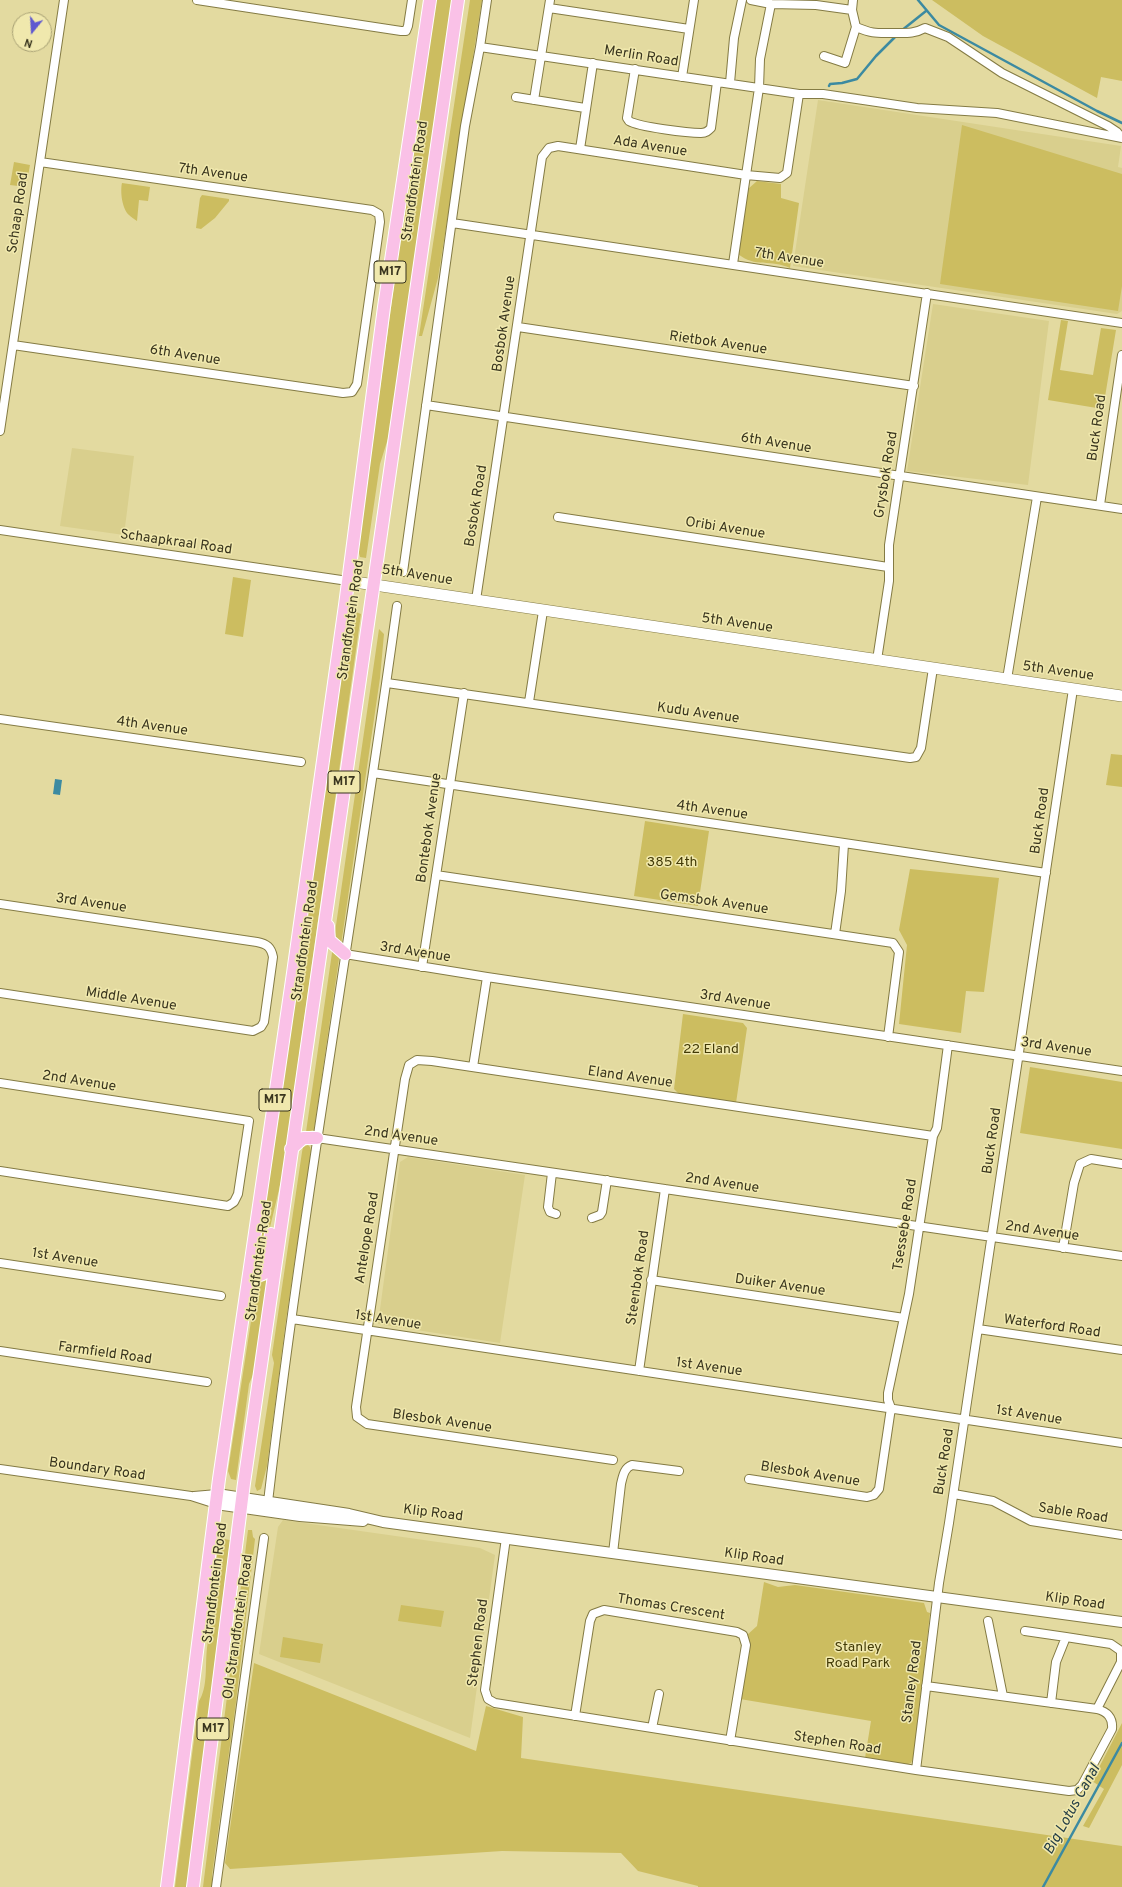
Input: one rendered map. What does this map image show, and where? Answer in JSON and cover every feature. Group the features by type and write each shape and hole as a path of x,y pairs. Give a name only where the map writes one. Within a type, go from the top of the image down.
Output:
{"main road":[{"name":"Strandfontein Road","path":"167,1887 216,1499 250,1276 348,581 384,308 430,0"},
{"name":"Strandfontein Road","path":"193,1887 241,1503 372,584 458,0"},
{"name":"5th Avenue","path":"348,581 1122,696"},
{"path":"326,909 329,940 345,954"},
{"path":"291,1149 303,1138 317,1138"},
{"path":"250,1276 260,1276 264,1271 276,1213 289,1163"}],"street":[{"name":"Schaap Road","path":"0,431 64,0"},
{"path":"197,0 401,31 406,30 408,26 412,0"},
{"path":"403,572 465,126 487,0"},
{"path":"682,77 694,0"},
{"path":"730,83 734,38 742,0"},
{"path":"751,0 771,4 816,5 852,10"},
{"path":"824,56 842,63 845,62 856,27 852,10 852,0"},
{"path":"534,100 550,4 689,29"},
{"path":"733,264 759,88 760,59 771,4"},
{"path":"856,27 872,33 883,34 913,34 925,28 948,37 1002,73 1108,126 1117,132 1122,138"},
{"name":"Merlin Road","path":"480,46 799,94 823,94 917,108 997,112 1122,138"},
{"path":"580,150 585,108 593,63"},
{"path":"635,69 627,118 629,121 669,129 702,133 708,132 711,128 717,82"},
{"name":"Ada Avenue","path":"531,235 542,157 549,148 558,146 746,175 780,178 787,173 799,94"},
{"path":"516,97 585,108"},
{"name":"7th Avenue","path":"40,162 372,210 379,214 380,217 357,384 352,392"},
{"name":"7th Avenue","path":"452,223 1122,323"},
{"name":"Bosbok Avenue","path":"504,416 531,235"},
{"name":"Grysbok Road","path":"877,660 889,581 888,567 890,545 927,293"},
{"name":"Rietbok Avenue","path":"518,327 914,386"},
{"name":"6th Avenue","path":"13,345 343,393 352,392"},
{"name":"Buck Road","path":"1100,506 1122,355"},
{"name":"6th Avenue","path":"426,405 1122,509"},
{"name":"Bosbok Road","path":"476,600 504,416"},
{"path":"1007,679 1036,497"},
{"name":"Oribi Avenue","path":"558,517 888,567"},
{"name":"Schaapkraal Road","path":"0,530 348,581"},
{"path":"268,1502 317,1138 387,683 397,606"},
{"path":"529,702 543,611"},
{"name":"Kudu Avenue","path":"387,683 529,702 910,758 916,757 921,748 933,668"},
{"name":"Buck Road","path":"937,1597 954,1494 1073,689"},
{"name":"Bontebok Avenue","path":"422,967 464,693"},
{"name":"4th Avenue","path":"0,719 301,762"},
{"name":"4th Avenue","path":"373,773 1046,873"},
{"path":"835,934 841,891 844,844"},
{"name":"Gemsbok Avenue","path":"436,874 882,940 893,943 897,948 899,956 888,1037"},
{"name":"3rd Avenue","path":"0,904 257,942 271,948 273,964 264,1022 258,1030"},
{"name":"3rd Avenue","path":"345,954 487,977 1122,1071"},
{"path":"473,1067 487,977"},
{"name":"Middle Avenue","path":"0,994 247,1031 258,1030"},
{"name":"Tsessebe Road","path":"891,1408 888,1400 888,1393 904,1318 933,1136 937,1128 948,1045"},
{"name":"Eland Avenue","path":"394,1149 405,1078 409,1065 417,1060 473,1067 933,1136"},
{"name":"2nd Avenue","path":"0,1083 249,1121 238,1194 234,1202 228,1206 0,1171"},
{"name":"2nd Avenue","path":"317,1138 1122,1256"},
{"name":"Antelope Road","path":"367,1331 394,1149"},
{"path":"1063,1248 1074,1183 1080,1164 1091,1159 1122,1164"},
{"path":"552,1173 548,1207 550,1212 556,1214"},
{"path":"592,1218 600,1215 602,1212 607,1180"},
{"name":"Steenbok Road","path":"638,1371 665,1189"},
{"name":"1st Avenue","path":"0,1263 221,1296"},
{"name":"Duiker Avenue","path":"651,1280 904,1318"},
{"name":"1st Avenue","path":"292,1319 1122,1443"},
{"name":"Waterford Road","path":"978,1329 1122,1350"},
{"name":"Blesbok Avenue","path":"367,1331 356,1411 357,1418 361,1422 613,1460"},
{"name":"Farmfield Road","path":"0,1351 207,1382"},
{"name":"Blesbok Avenue","path":"749,1479 863,1497 871,1496 877,1492 880,1486 891,1408"},
{"path":"613,1553 622,1476 628,1466 632,1465 679,1471"},
{"name":"Boundary Road","path":"0,1469 216,1499"},
{"name":"Sable Road","path":"954,1494 993,1501 1031,1521 1122,1535"},
{"name":"Klip Road","path":"216,1499 320,1514 348,1521 383,1522 506,1538 1122,1622"},
{"name":"Klip Road","path":"241,1503 268,1502 301,1511"},
{"name":"Old Strandfontein Road","path":"216,1887 264,1538"},
{"name":"Stephen Road","path":"506,1538 485,1690 491,1701 500,1704 916,1770 1039,1788 1077,1790 1082,1785 1112,1729 1112,1722 1109,1714 1097,1709"},
{"name":"Stanley Road","path":"916,1770 937,1597"},
{"name":"Thomas Crescent","path":"576,1716 590,1618 596,1612 604,1610 737,1632 742,1636 746,1645 730,1741"},
{"path":"988,1621 1003,1696"},
{"path":"926,1686 1097,1709 1121,1662 1121,1651 1112,1644 1025,1631"},
{"path":"1051,1703 1056,1662 1066,1637"},
{"path":"652,1728 659,1694"}],"shaded area":[{"path":"818,100 1121,146 1118,167 1122,168 1122,311 1117,314 793,266"},
{"path":"933,304 1049,321 1028,485 907,471"},
{"path":"72,448 134,456 124,535 60,526"},
{"path":"408,1157 525,1175 500,1343 378,1324 400,1162"},
{"path":"283,1520 480,1548 495,1555 470,1738 259,1654 278,1527"}],"green space":[{"path":"436,0 452,0 390,432 380,464 366,558 360,557 358,550 407,190"},
{"path":"470,0 482,0 438,278 422,336 419,336"},
{"path":"932,0 1122,0 1122,81 1101,77 1097,98 983,36"},
{"path":"962,125 1122,174 1122,286 1118,311 940,284"},
{"path":"14,162 30,165 26,187 10,185"},
{"path":"757,181 781,184 781,198 799,203 790,268 783,265 751,261 738,254 748,189"},
{"path":"122,183 150,187 148,201 139,200 137,221 129,215 123,204 121,195"},
{"path":"202,195 229,199 229,201 215,218 201,229 196,228 200,198"},
{"path":"1061,320 1068,321 1060,370 1093,375 1101,328 1116,330 1103,409 1048,400"},
{"path":"233,577 251,580 243,637 225,634"},
{"path":"351,610 361,614 282,1177 261,1265 256,1269"},
{"path":"379,629 384,634 380,678 314,1130 306,1132"},
{"path":"1111,754 1122,755 1122,787 1106,785"},
{"name":"385 4th","path":"645,821 709,831 698,906 634,896"},
{"path":"910,869 999,878 984,992 966,991 961,1033 899,1024 907,945 899,930"},
{"name":"22 Eland","path":"683,1014 743,1023 747,1028 736,1103 679,1094 674,1089"},
{"path":"1030,1067 1122,1082 1122,1149 1020,1133"},
{"path":"308,1145 311,1151 286,1320 267,1466 261,1489 257,1491 255,1486 274,1363 272,1355 302,1152 303,1147"},
{"path":"271,1269 255,1370 249,1384 236,1480 231,1479 228,1471 257,1282 263,1281"},
{"path":"248,1530 252,1530 253,1537 255,1539 236,1702 212,1875 212,1887 203,1887"},
{"path":"219,1538 230,1540 187,1887 175,1887 199,1701 205,1683 207,1648 212,1620 210,1616"},
{"name":"Stanley Road Park","path":"764,1582 778,1587 795,1585 924,1603 927,1612 930,1613 914,1756 911,1763 905,1765 865,1758 871,1721 740,1699 747,1635 757,1626"},
{"path":"401,1605 444,1611 441,1627 398,1621"},
{"path":"283,1637 323,1644 320,1663 280,1657"},
{"path":"254,1663 476,1751 486,1706 523,1717 521,1758 1122,1846 1122,1887 698,1887 638,1871 621,1853 502,1851 230,1869 225,1863"},
{"path":"1122,1723 1122,1765 1089,1828 1083,1826 1104,1789 1092,1781"}],"water":[{"path":"55,779 62,780 60,795 53,794"}],"waterway":[{"path":"918,0 939,25 1097,111 1122,123"},
{"path":"901,31 926,11"},
{"path":"829,86 830,84 842,83 857,79 876,56 896,36"},
{"name":"Big Lotus Canal","path":"1043,1887 1122,1743"}]}
